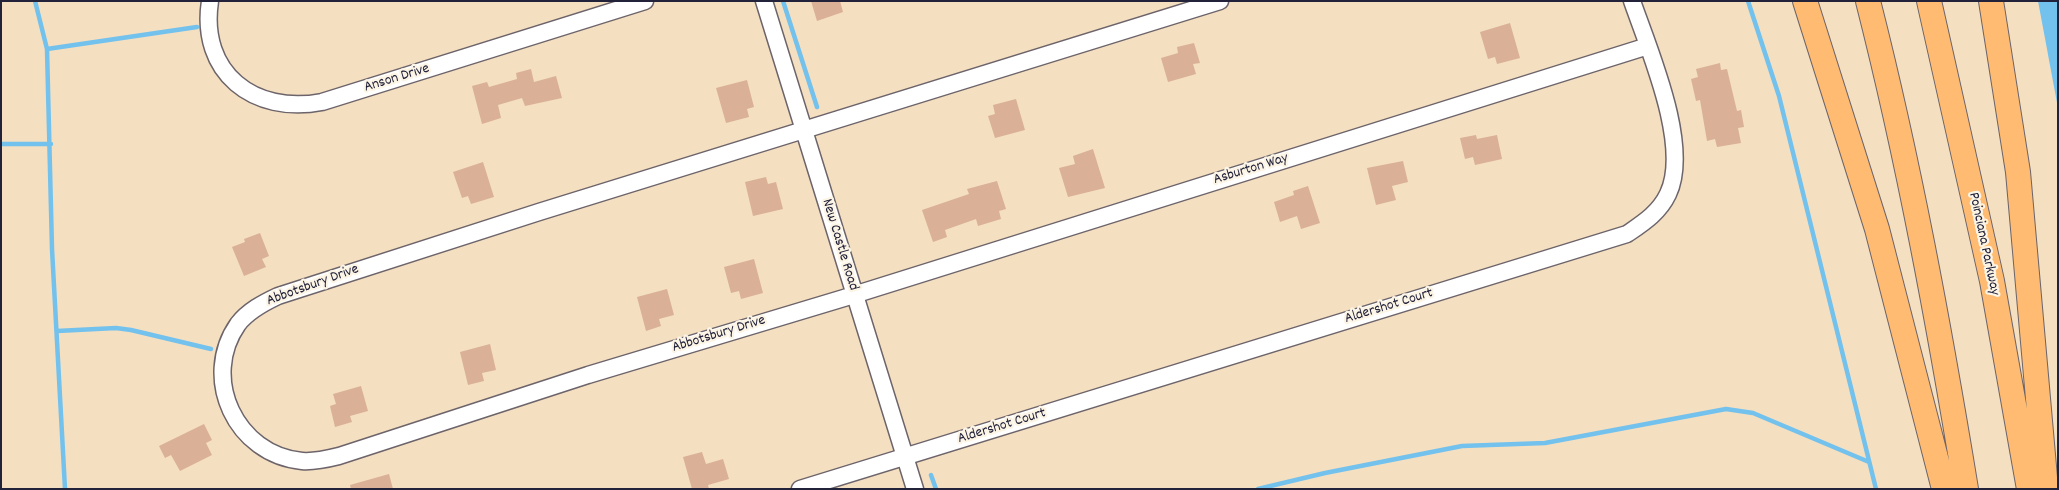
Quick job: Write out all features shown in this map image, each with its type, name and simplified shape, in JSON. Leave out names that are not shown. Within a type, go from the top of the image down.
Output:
[{"type":"highway","points":[[1805,1],[1877,229],[1944,489]]},
{"type":"highway","points":[[1868,1],[1924,246],[1966,489]]},
{"type":"highway","name":"Poinciana Parkway","points":[[1929,1],[1992,281],[2029,489]]},
{"type":"highway","points":[[1991,1],[2018,172],[2046,489]]},
{"type":"street","name":"Anson Drive","points":[[210,1],[209,33],[215,53],[224,70],[239,86],[259,98],[296,106],[322,102],[645,1]]},
{"type":"street","name":"New Castle Road","points":[[764,1],[915,489]]},
{"type":"street","points":[[804,131],[1220,1]]},
{"type":"street","name":"Aldershot Court","points":[[800,489],[1626,234],[1653,216],[1668,195],[1673,177],[1675,155],[1672,124],[1632,1]]},
{"type":"street","name":"Asburton Way","points":[[854,294],[1648,46]]},
{"type":"street","name":"Abbotsbury Drive","points":[[804,131],[290,291],[266,302],[245,316],[227,343],[222,370],[228,406],[246,434],[273,453],[303,461],[327,458],[588,375],[854,294]]},
{"type":"water","points":[[2038,1],[2058,1],[2058,108]]},
{"type":"building","points":[[811,1],[840,1],[843,12],[817,21]]},
{"type":"building","points":[[1510,23],[1520,58],[1497,64],[1495,57],[1488,59],[1480,32]]},
{"type":"building","points":[[1194,43],[1200,63],[1193,64],[1196,74],[1168,82],[1161,58],[1178,53],[1177,47]]},
{"type":"building","points":[[1720,63],[1721,70],[1727,69],[1737,111],[1741,110],[1744,127],[1738,128],[1741,143],[1717,147],[1715,139],[1707,141],[1700,100],[1696,101],[1691,79],[1698,77],[1696,69]]},
{"type":"building","points":[[531,69],[534,82],[556,76],[562,98],[525,106],[522,98],[498,105],[501,118],[482,124],[472,86],[487,82],[489,87],[517,79],[516,73]]},
{"type":"building","points":[[747,80],[754,107],[747,109],[749,117],[726,123],[716,88]]},
{"type":"building","points":[[1016,99],[1025,130],[995,138],[988,116],[995,114],[993,105]]},
{"type":"building","points":[[1476,135],[1477,139],[1497,135],[1502,159],[1475,165],[1473,157],[1465,159],[1460,138]]},
{"type":"building","points":[[1093,149],[1105,188],[1068,197],[1059,168],[1075,164],[1073,156]]},
{"type":"building","points":[[1403,161],[1408,182],[1392,186],[1396,200],[1376,205],[1367,168]]},
{"type":"building","points":[[483,162],[494,197],[471,204],[468,196],[462,198],[453,172]]},
{"type":"building","points":[[766,177],[768,184],[776,182],[783,209],[753,216],[745,182]]},
{"type":"building","points":[[997,181],[1006,209],[999,211],[1001,219],[978,226],[976,219],[945,230],[947,237],[933,242],[922,210],[969,194],[967,189]]},
{"type":"building","points":[[1308,186],[1320,223],[1301,229],[1297,216],[1280,222],[1274,202],[1294,195],[1293,191]]},
{"type":"building","points":[[260,233],[269,256],[262,259],[266,267],[244,276],[232,247],[245,242],[244,239]]},
{"type":"building","points":[[754,259],[763,293],[741,299],[739,291],[731,293],[724,267]]},
{"type":"building","points":[[667,289],[674,315],[659,319],[661,326],[646,331],[637,297]]},
{"type":"building","points":[[490,344],[496,370],[482,373],[484,381],[468,385],[460,352]]},
{"type":"building","points":[[361,386],[368,411],[350,416],[352,422],[335,427],[330,406],[336,404],[333,394]]},
{"type":"building","points":[[204,424],[212,440],[206,443],[212,455],[180,471],[171,455],[165,458],[159,446]]},
{"type":"building","points":[[702,452],[706,464],[723,459],[729,479],[708,485],[709,489],[692,489],[683,457]]},
{"type":"building","points":[[389,474],[393,489],[351,489],[350,485]]},
{"type":"waterway","points":[[35,1],[47,49],[52,249],[65,489]]},
{"type":"waterway","points":[[783,1],[817,107]]},
{"type":"waterway","points":[[1748,1],[1779,96],[1876,489]]},
{"type":"waterway","points":[[47,49],[197,27]]},
{"type":"waterway","points":[[1,144],[51,144]]},
{"type":"waterway","points":[[57,331],[116,328],[211,349]]},
{"type":"waterway","points":[[1258,489],[1325,473],[1462,446],[1545,443],[1726,409],[1753,413],[1869,462]]},
{"type":"waterway","points":[[931,475],[936,489]]}]
